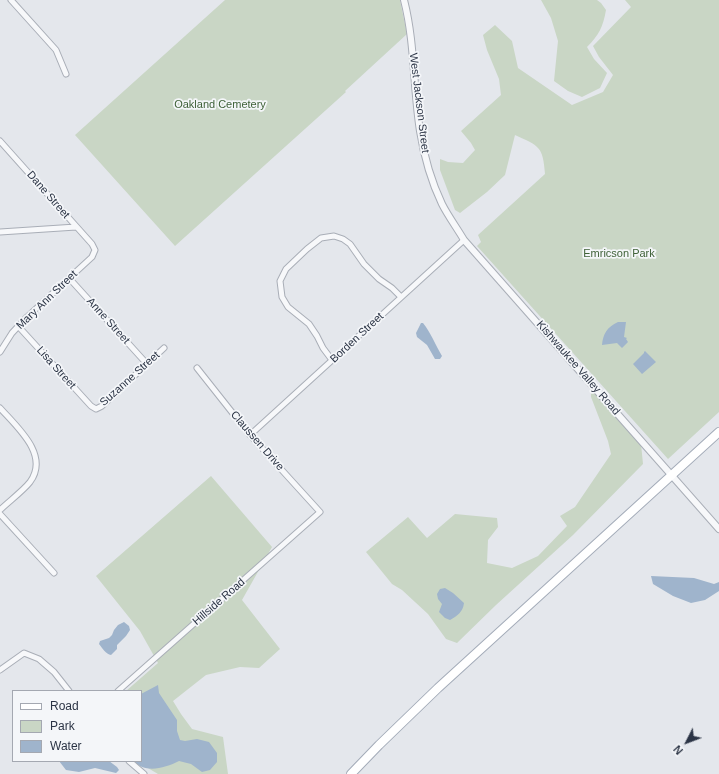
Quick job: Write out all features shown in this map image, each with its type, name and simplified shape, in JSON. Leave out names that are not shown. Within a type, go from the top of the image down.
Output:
[{"type":"main road","points":[[351,774],[438,688],[719,432]]},
{"type":"street","points":[[11,0],[56,50],[66,74]]},
{"type":"street","name":"West Jackson Street","points":[[404,0],[410,24],[420,129],[425,156],[433,183],[442,204]]},
{"type":"street","name":"Dane Street","points":[[0,141],[92,244],[95,250]]},
{"type":"street","name":"Kishwaukee Valley Road","points":[[442,204],[464,240],[719,529]]},
{"type":"street","points":[[0,232],[76,227]]},
{"type":"street","points":[[332,360],[309,324],[288,306],[282,297],[280,281],[286,269],[307,249],[321,238],[334,236],[343,239],[350,244],[364,264],[378,279],[392,288],[401,297]]},
{"type":"street","name":"Borden Street","points":[[250,435],[464,240]]},
{"type":"street","name":"Mary Ann Street","points":[[0,352],[18,326],[92,257],[95,250]]},
{"type":"street","name":"Anne Street","points":[[69,278],[147,364]]},
{"type":"street","name":"Lisa Street","points":[[18,326],[91,406],[96,409]]},
{"type":"street","name":"Suzanne Street","points":[[96,409],[102,406],[164,348]]},
{"type":"street","name":"Claussen Drive","points":[[197,368],[250,435],[320,512]]},
{"type":"street","points":[[0,408],[27,439],[35,454],[36,468],[30,482],[0,510]]},
{"type":"street","name":"Hillside Road","points":[[119,690],[320,512]]},
{"type":"street","points":[[0,514],[54,573]]},
{"type":"street","points":[[0,670],[24,653],[40,659],[54,672],[68,690]]},
{"type":"street","points":[[130,762],[144,774]]},
{"type":"green space","name":"Oakland Cemetery","points":[[225,0],[400,0],[407,34],[345,91],[346,92],[175,246],[75,135]]},
{"type":"green space","points":[[541,0],[597,0],[606,10],[600,30],[595,39],[587,47],[594,59],[607,73],[600,88],[582,97],[568,91],[554,81],[558,41],[551,18]]},
{"type":"green space","name":"Emricson Park","points":[[625,0],[719,0],[719,412],[668,459],[477,246],[481,242],[478,235],[545,174],[543,158],[538,148],[530,142],[515,135],[505,175],[487,192],[460,213],[455,210],[440,170],[440,159],[448,162],[463,163],[475,150],[461,131],[501,95],[499,79],[487,50],[483,35],[495,25],[512,41],[518,68],[572,105],[603,92],[613,75],[599,57],[593,46],[631,7]]},
{"type":"green space","points":[[591,389],[641,444],[643,464],[573,535],[496,605],[457,643],[446,639],[428,614],[402,590],[392,584],[366,552],[408,517],[427,538],[455,514],[497,518],[498,527],[488,540],[487,563],[512,568],[538,556],[567,526],[560,516],[575,507],[611,454],[608,441],[591,397]]},
{"type":"green space","points":[[211,476],[272,547],[242,600],[280,649],[259,668],[240,667],[206,675],[173,701],[192,729],[223,737],[228,774],[158,774],[138,762],[142,762],[142,690],[127,690],[158,663],[140,631],[96,576]]},
{"type":"water","points":[[618,322],[626,322],[624,337],[627,338],[626,339],[628,342],[622,348],[617,343],[602,345],[603,337],[606,331]]},
{"type":"water","points":[[421,323],[423,323],[442,356],[440,359],[435,359],[427,345],[417,337],[416,333]]},
{"type":"water","points":[[645,351],[656,362],[642,374],[633,364]]},
{"type":"water","points":[[651,576],[694,578],[714,584],[719,582],[719,591],[705,600],[691,603],[673,596],[653,584]]},
{"type":"water","points":[[445,588],[464,603],[461,611],[450,620],[445,618],[439,612],[442,604],[438,599],[437,594],[440,589]]},
{"type":"water","points":[[124,622],[129,626],[130,630],[117,645],[117,649],[111,655],[104,651],[99,644],[100,641],[109,638],[118,625]]},
{"type":"water","points":[[158,685],[159,693],[177,720],[177,731],[180,740],[185,741],[197,739],[209,742],[217,753],[217,762],[210,770],[202,772],[191,764],[179,761],[162,768],[149,769],[135,762],[142,762],[142,693]]},
{"type":"water","points":[[60,762],[110,762],[119,770],[116,773],[95,768],[79,772],[66,770]]}]
